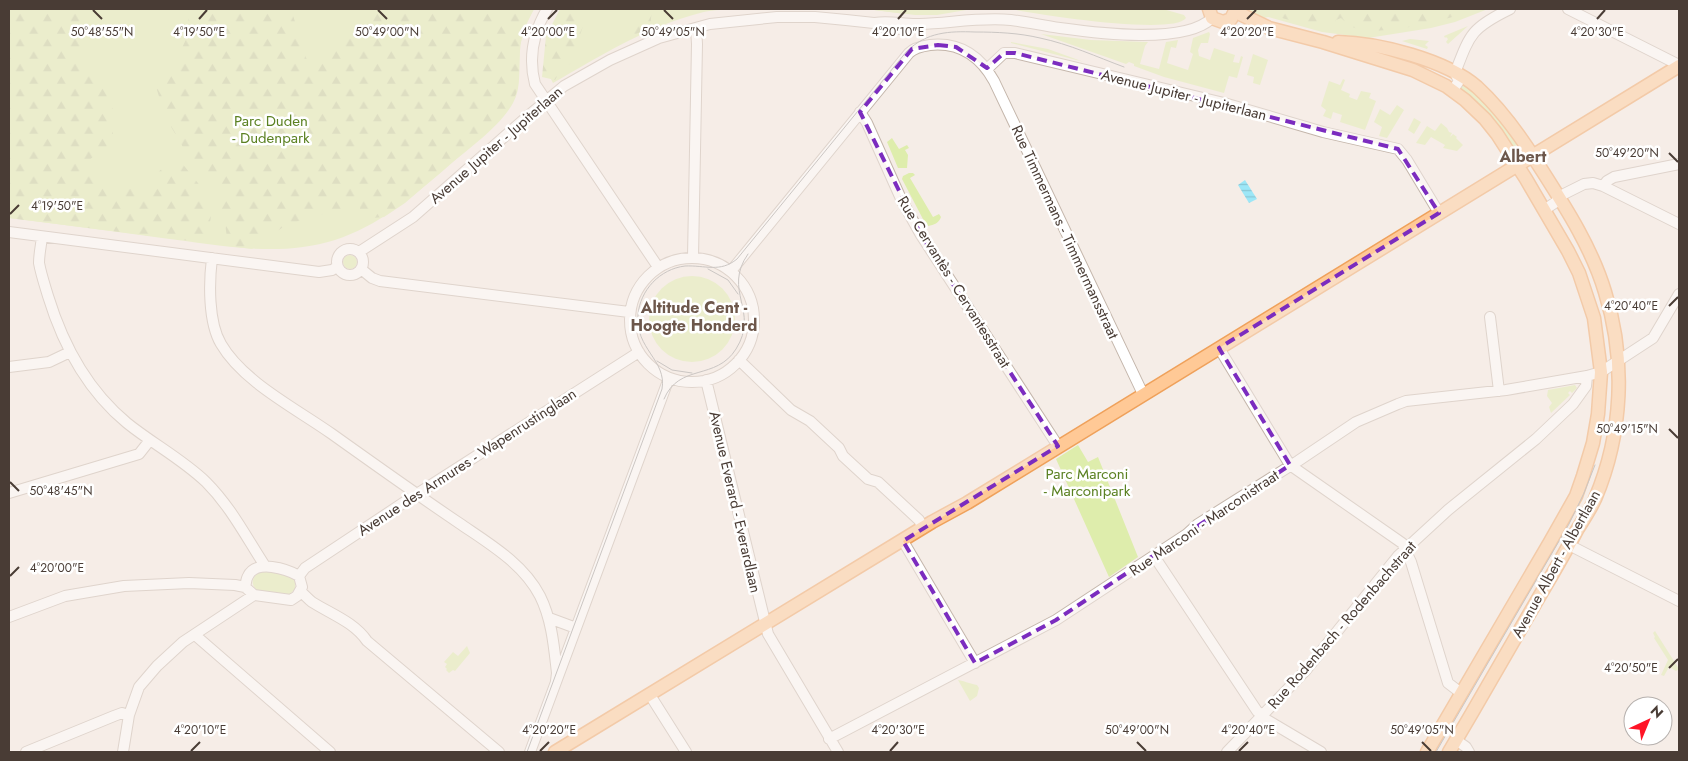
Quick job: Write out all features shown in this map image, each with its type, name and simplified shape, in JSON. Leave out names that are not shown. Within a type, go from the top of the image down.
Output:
[{"type":"main road","points":[[1210,13],[1219,21],[1227,21],[1231,19],[1236,10],[1269,28],[1323,42]]},
{"type":"main road","name":"Avenue Albert - Albertlaan","points":[[1323,42],[1373,45],[1428,60],[1455,73],[1477,87],[1504,114],[1533,156],[1580,234],[1605,289],[1613,319],[1618,362],[1618,402],[1612,449],[1594,500],[1449,752]]},
{"type":"main road","name":"Avenue Albert - Albertlaan","points":[[1323,42],[1413,70],[1450,89],[1485,119],[1518,165],[1568,251],[1588,298],[1597,334],[1601,372],[1598,414],[1593,443],[1576,496],[1427,752]]},
{"type":"main road","points":[[555,752],[903,540],[967,504],[1142,394],[1679,66]]},
{"type":"street","points":[[547,9],[536,30],[531,54],[535,84],[658,267]]},
{"type":"street","points":[[1450,89],[1455,87],[1459,81],[1455,73],[1460,58],[1472,35],[1483,23],[1510,9]]},
{"type":"street","points":[[1568,9],[1584,13],[1679,66]]},
{"type":"street","name":"Avenue Jupiter - Jupiterlaan","points":[[359,252],[413,217],[546,100],[585,73],[659,38],[733,21],[777,17],[814,17],[874,23],[886,21],[917,24],[1010,20],[1059,28],[1144,34],[1183,32],[1201,25],[1210,13]]},
{"type":"street","points":[[693,257],[698,44],[696,28]]},
{"type":"street","points":[[731,272],[912,49],[946,44],[961,48],[974,56],[988,69]]},
{"type":"street","name":"Avenue Jupiter - Jupiterlaan","points":[[988,69],[1004,53],[1015,53],[1224,104],[1324,132],[1398,149],[1407,160],[1439,213]]},
{"type":"street","name":"Rue Timmermans - Timmermansstraat","points":[[988,69],[1142,394]]},
{"type":"street","name":"Rue Cervantès - Cervantesstraat","points":[[860,112],[902,201],[921,235],[1058,446]]},
{"type":"street","points":[[1604,186],[1607,181],[1614,177],[1679,164]]},
{"type":"street","points":[[1544,210],[1556,202],[1558,197],[1592,182],[1604,186],[1679,224]]},
{"type":"street","points":[[9,232],[319,272],[332,270],[337,267]]},
{"type":"street","points":[[42,237],[39,255],[43,280],[56,322],[70,352],[94,390],[115,412],[150,440],[172,454],[207,483],[231,512],[265,566]]},
{"type":"street","points":[[348,248],[359,252],[363,258],[361,269],[354,274],[342,273],[337,267],[336,261],[342,250],[348,248]]},
{"type":"street","points":[[693,257],[715,262],[737,277],[748,293],[754,314],[753,332],[739,360],[725,372],[706,380],[683,382],[669,378],[654,370],[639,352],[630,330],[629,312],[638,287],[658,267],[673,261],[693,257]]},
{"type":"street","points":[[212,258],[210,273],[211,312],[220,343],[239,368],[284,402],[497,550],[524,572],[540,595],[549,618],[555,656],[556,681]]},
{"type":"street","points":[[361,269],[372,278],[380,281],[629,312]]},
{"type":"street","points":[[1601,372],[1653,338],[1679,294]]},
{"type":"street","points":[[1490,317],[1499,391]]},
{"type":"street","points":[[1219,348],[1290,465],[1402,543],[1406,548],[1448,683],[1461,693]]},
{"type":"street","points":[[9,367],[49,362],[70,352]]},
{"type":"street","name":"Avenue des Armures - Wapenrustinglaan","points":[[299,576],[305,568],[639,352]]},
{"type":"street","points":[[739,360],[791,410],[810,421],[839,448],[843,456],[868,478],[878,482],[919,520],[923,528]]},
{"type":"street","name":"Rue Marconi - Marconistraat","points":[[829,739],[1056,620],[1187,534],[1198,524],[1356,422],[1406,401],[1499,391],[1601,372]]},
{"type":"street","name":"Rue Rodenbach - Rodenbachstraat","points":[[1227,752],[1306,670],[1406,548],[1448,510],[1536,439],[1573,404],[1586,386],[1587,376]]},
{"type":"street","points":[[530,752],[669,378]]},
{"type":"street","name":"Avenue Everard - Everardlaan","points":[[706,380],[768,634],[838,752]]},
{"type":"street","points":[[9,492],[139,454],[150,440]]},
{"type":"street","points":[[903,540],[974,663]]},
{"type":"street","points":[[1569,545],[1679,601]]},
{"type":"street","points":[[1154,556],[1262,717],[1321,752]]},
{"type":"street","points":[[245,587],[248,575],[256,568],[265,566],[291,571],[299,576],[302,586],[297,596],[291,600]]},
{"type":"street","points":[[9,616],[66,596],[124,586],[189,583],[245,587],[254,595],[291,600],[307,605],[337,622],[357,638],[367,641]]},
{"type":"street","points":[[300,591],[310,600],[341,617],[361,633],[367,641],[499,752]]},
{"type":"street","points":[[123,752],[129,715],[139,687],[171,652],[254,595]]},
{"type":"street","points":[[549,618],[576,628]]},
{"type":"street","points":[[195,635],[330,752]]},
{"type":"street","points":[[650,695],[686,752]]},
{"type":"street","points":[[26,752],[122,713],[129,715]]},
{"type":"street","points":[[1456,740],[1470,752]]},
{"type":"highlighted area","points":[[938,45],[956,47],[987,68],[1004,53],[1015,53],[1398,149],[1439,213],[1219,348],[1290,465],[1056,620],[975,663],[903,541],[1058,446],[921,235],[860,112],[912,49]]},
{"type":"green space","name":"Parc Duden - Dudenpark","points":[[9,9],[534,9],[526,24],[521,40],[519,84],[516,97],[507,112],[491,130],[407,201],[366,227],[335,240],[314,245],[271,249],[227,246],[9,218]]},
{"type":"green space","points":[[9,9],[84,9],[81,62],[100,75],[113,110],[113,142],[85,163],[103,186],[152,191],[152,178],[168,163],[181,162],[198,183],[208,199],[210,207],[209,225],[199,242],[9,218]]},
{"type":"green space","points":[[188,9],[291,9],[310,70],[364,22],[366,9],[534,9],[525,27],[520,45],[519,79],[516,94],[507,111],[492,128],[405,203],[384,217],[364,217],[360,211],[360,203],[286,225],[252,249],[228,246],[224,215],[211,175],[184,149],[166,118],[156,87],[175,63],[189,33]]},
{"type":"green space","points":[[560,9],[589,9],[579,38],[577,62],[563,66],[555,80],[542,77],[546,36]]},
{"type":"green space","points":[[568,9],[731,9],[704,12],[662,26],[588,62],[553,83],[550,77]]},
{"type":"green space","points":[[644,9],[652,9],[650,28],[636,34],[621,32],[645,19]]},
{"type":"green space","points":[[866,9],[972,9],[937,15],[915,15]]},
{"type":"green space","points":[[866,9],[905,9],[905,14]]},
{"type":"green space","points":[[1011,9],[1163,9],[1184,15],[1186,18],[1176,23],[1157,25],[1131,24],[1073,19]]},
{"type":"green space","points":[[1246,9],[1488,9],[1455,22],[1431,28],[1368,38],[1322,32],[1268,17],[1264,18]]},
{"type":"green space","points":[[1262,9],[1470,9],[1461,14],[1416,26],[1371,31],[1357,29],[1341,18],[1336,20],[1335,26],[1314,25],[1278,17]]},
{"type":"green space","points":[[1468,26],[1448,44],[1446,42],[1448,39],[1444,36]]},
{"type":"green space","points":[[1209,32],[1208,43],[1201,43],[1198,50],[1199,56],[1210,60],[1214,48],[1235,55],[1233,62],[1239,63],[1241,56],[1243,57],[1237,78],[1229,76],[1224,93],[1164,77],[1134,66],[1134,64],[1129,62],[1126,64],[1041,34],[1091,40],[1148,42],[1140,64],[1159,69],[1166,42],[1178,40],[1176,48],[1171,47],[1167,63],[1188,70],[1193,54],[1190,52],[1193,38]]},
{"type":"green space","points":[[1410,39],[1429,41],[1425,45],[1428,47],[1427,49],[1402,41]]},
{"type":"green space","points":[[1011,43],[1048,49],[1084,62]]},
{"type":"green space","points":[[1253,54],[1268,60],[1260,85],[1253,83],[1254,77],[1247,75]]},
{"type":"green space","points":[[1343,79],[1345,80],[1341,90],[1350,94],[1349,97],[1357,100],[1361,91],[1371,93],[1369,98],[1376,101],[1365,130],[1340,122],[1342,115],[1333,112],[1331,119],[1323,116],[1326,110],[1321,106],[1329,81],[1340,85]]},
{"type":"green space","points":[[1463,83],[1473,88],[1520,143],[1513,147],[1503,132],[1460,89]]},
{"type":"green space","points":[[1397,105],[1404,110],[1387,138],[1379,136],[1382,127],[1374,122],[1380,109],[1390,115]]},
{"type":"green space","points":[[1414,118],[1421,122],[1414,134],[1408,130]]},
{"type":"green space","points":[[1441,123],[1452,133],[1450,137],[1453,134],[1463,145],[1457,151],[1443,148],[1445,145],[1431,137],[1425,145],[1416,143],[1427,126],[1435,131]]},
{"type":"green space","points":[[892,138],[899,149],[907,145],[909,148],[905,150],[908,155],[907,168],[898,168],[887,142]]},
{"type":"green space","points":[[909,173],[915,175],[910,178],[933,217],[939,214],[941,217],[934,224],[928,226],[924,221],[902,179],[903,176]]},
{"type":"green space","points":[[350,255],[355,257],[357,262],[355,267],[350,269],[345,267],[343,262],[345,257]]},
{"type":"green space","points":[[692,276],[708,279],[716,283],[728,295],[732,303],[735,319],[732,335],[728,343],[716,355],[708,359],[692,362],[676,359],[668,355],[656,343],[652,335],[649,319],[652,303],[656,295],[668,283],[676,279]]},
{"type":"green space","points":[[1575,385],[1577,388],[1572,393],[1570,391],[1568,393],[1570,395],[1551,413],[1549,407],[1552,403],[1547,396],[1548,390]]},
{"type":"green space","name":"Parc Marconi - Marconipark","points":[[1078,445],[1088,462],[1098,457],[1138,557],[1109,577],[1056,459]]},
{"type":"green space","points":[[261,571],[290,575],[295,581],[295,589],[289,595],[257,590],[253,585],[253,580]]},
{"type":"green space","points":[[1655,631],[1679,669],[1676,671],[1669,667],[1664,676],[1661,675],[1668,660],[1654,638],[1653,633]]},
{"type":"green space","points":[[467,646],[470,653],[455,671],[453,670],[449,673],[445,667],[447,664],[444,662],[453,652],[458,656]]},
{"type":"green space","points":[[958,680],[977,685],[979,688],[977,696],[970,701]]},
{"type":"water","points":[[1245,180],[1257,199],[1249,203],[1238,185]]},
{"type":"tram line","points":[[527,752],[662,389],[660,370],[641,337],[638,327],[640,306],[647,289],[653,282],[667,271],[676,268],[685,266],[725,266],[737,259],[907,51],[930,36],[956,32],[1024,35],[1062,44],[1124,67]]},
{"type":"tram line","points":[[664,399],[679,380],[718,365],[728,359],[736,349],[742,336],[744,323],[739,279],[741,267],[748,254]]},
{"type":"tram line","points":[[708,269],[728,280],[738,294]]},
{"type":"tram line","points":[[657,361],[672,370],[692,373]]},
{"type":"tram line","points":[[1436,752],[1569,524],[1595,465]]},
{"type":"district","name":"Albert","points":[[1523,156]]},
{"type":"district","name":"Altitude Cent - Hoogte Honderd","points":[[694,316]]}]
